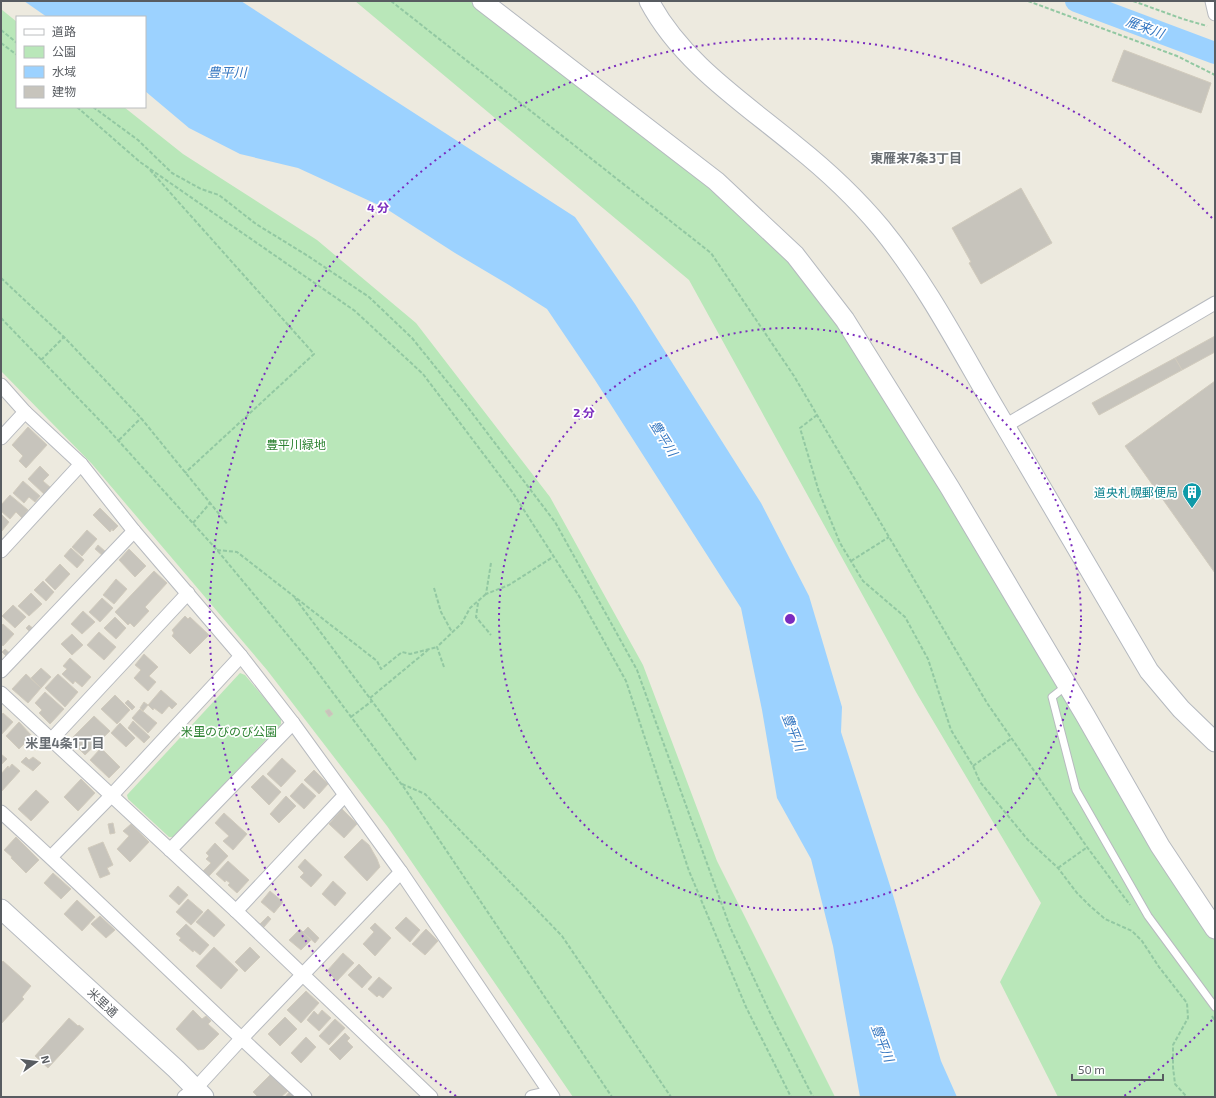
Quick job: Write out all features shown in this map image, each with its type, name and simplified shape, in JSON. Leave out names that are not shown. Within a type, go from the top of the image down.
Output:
[{"type":"street","points":[[482,1],[716,181],[795,255],[845,320],[950,488],[1067,685],[1160,846],[1215,929]]},
{"type":"street","points":[[649,1],[676,42],[724,89],[798,147],[831,176],[880,227],[894,244],[934,304],[1149,671],[1180,709],[1215,742]]},
{"type":"street","points":[[1212,1],[1215,14]]},
{"type":"street","points":[[1005,426],[1215,303]]},
{"type":"street","points":[[1,385],[25,412],[81,464],[134,531],[241,656],[293,723],[401,872],[551,1095],[532,1097]]},
{"type":"street","points":[[1,438],[25,412]]},
{"type":"street","points":[[1,551],[81,464]]},
{"type":"street","points":[[1,671],[134,531]]},
{"type":"street","points":[[52,740],[188,593]]},
{"type":"street","points":[[51,857],[111,796],[241,656]]},
{"type":"street","points":[[1,693],[236,911],[431,1097]]},
{"type":"street","points":[[170,850],[293,723]]},
{"type":"street","points":[[236,911],[345,795]]},
{"type":"street","points":[[1,812],[51,857],[241,1039],[305,1097]]},
{"type":"street","points":[[195,1094],[241,1039],[401,872]]},
{"type":"street","name":"米里通","points":[[1,909],[195,1094]]},
{"type":"lane","points":[[1067,685],[1052,697],[1076,790],[1148,916],[1215,1007]]},
{"type":"path","points":[[391,1],[711,253],[794,376],[987,703],[1087,847],[1130,905]]},
{"type":"path","points":[[1028,1],[1177,56],[1215,75]]},
{"type":"path","points":[[1133,1],[1207,26]]},
{"type":"path","points":[[1,30],[16,42]]},
{"type":"path","points":[[1,43],[16,54]]},
{"type":"path","points":[[78,108],[148,168],[355,311],[423,374],[513,493],[579,596],[626,681],[689,871],[746,1007],[791,1097]]},
{"type":"path","points":[[94,108],[138,140],[172,173],[201,189],[218,195],[256,224],[308,256],[369,297],[412,338],[476,418],[554,522],[637,670],[730,928],[771,1015],[813,1097]]},
{"type":"path","points":[[148,168],[314,354],[185,473]]},
{"type":"path","points":[[1,278],[64,337],[141,418],[228,525]]},
{"type":"path","points":[[1,318],[118,440],[217,550],[310,662],[401,783],[612,1097]]},
{"type":"path","points":[[41,360],[64,337]]},
{"type":"path","points":[[817,415],[800,428],[819,492],[840,543],[863,581],[904,617],[928,659],[951,730],[973,766],[980,782],[1028,840],[1058,868],[1077,893],[1090,906],[1105,919],[1132,930],[1142,941],[1159,967],[1187,1003],[1188,1018],[1173,1045],[1175,1084],[1187,1097]]},
{"type":"path","points":[[118,440],[141,418]]},
{"type":"path","points":[[192,523],[210,503]]},
{"type":"path","points":[[851,561],[889,537]]},
{"type":"path","points":[[217,550],[237,552],[377,661],[381,669],[402,652],[410,654],[437,647],[462,623],[470,608],[486,594],[509,585],[554,557]]},
{"type":"path","points":[[486,594],[491,563]]},
{"type":"path","points":[[434,588],[441,612],[452,632]]},
{"type":"path","points":[[292,595],[416,760]]},
{"type":"path","points":[[478,602],[476,617],[491,635]]},
{"type":"path","points":[[437,647],[444,667]]},
{"type":"path","points":[[370,698],[429,649]]},
{"type":"path","points":[[351,717],[372,701]]},
{"type":"path","points":[[973,766],[1012,738]]},
{"type":"path","points":[[401,783],[425,794],[562,936],[672,1097]]},
{"type":"path","points":[[1058,868],[1087,847]]},
{"type":"path","points":[[1210,1014],[1215,1021]]},
{"type":"green space","points":[[355,1],[470,1],[692,171],[786,259],[862,357],[1215,938],[1215,1097],[1058,1097],[1000,982],[1041,903],[916,692],[689,280]]},
{"type":"green space","name":"豊平川緑地","points":[[1,9],[16,21],[16,108],[125,108],[183,154],[317,240],[416,323],[550,497],[643,665],[717,861],[835,1097],[573,1097],[387,826],[267,670],[92,464],[1,371]]},
{"type":"green space","name":"米里のびのび公園","points":[[240,673],[245,675],[281,718],[281,724],[174,837],[169,837],[128,799],[127,795]]},
{"type":"water","name":"豊平川","points":[[24,1],[241,1],[575,217],[635,304],[761,503],[809,596],[842,707],[841,732],[893,895],[941,1061],[957,1097],[860,1097],[833,946],[811,859],[777,798],[762,710],[741,608],[595,380],[547,309],[385,208],[298,168],[240,154],[189,128],[146,92],[146,16],[46,16]]},
{"type":"building","points":[[1124,50],[1211,83],[1201,113],[1112,81]]},
{"type":"building","points":[[1021,188],[1052,243],[981,284],[969,263],[971,262],[952,228]]},
{"type":"building","points":[[1215,336],[1215,352],[1182,370],[1175,358]]},
{"type":"building","points":[[1175,358],[1182,370],[1099,415],[1092,403]]},
{"type":"building","name":"道央札幌郵便局","points":[[1215,381],[1215,573],[1125,446]]},
{"type":"building","points":[[28,427],[47,445],[26,468],[19,461],[23,456],[12,445]]},
{"type":"building","points":[[40,466],[49,475],[43,481],[51,488],[45,495],[28,479]]},
{"type":"building","points":[[23,481],[40,496],[35,502],[29,497],[24,503],[13,493]]},
{"type":"building","points":[[10,495],[28,510],[22,518],[16,512],[10,519],[1,511],[1,505]]},
{"type":"building","points":[[100,508],[118,526],[113,531],[112,529],[110,532],[93,515]]},
{"type":"building","points":[[1,514],[9,522],[2,531],[1,530]]},
{"type":"building","points":[[87,530],[97,539],[82,556],[72,547]]},
{"type":"building","points":[[98,545],[106,552],[103,556],[95,549]]},
{"type":"building","points":[[71,548],[84,560],[77,568],[64,556]]},
{"type":"building","points":[[129,549],[146,566],[135,577],[119,560]]},
{"type":"building","points":[[60,564],[70,574],[55,590],[45,580]]},
{"type":"building","points":[[154,571],[167,583],[145,607],[149,611],[134,627],[130,623],[128,625],[115,612]]},
{"type":"building","points":[[116,579],[127,589],[114,604],[103,595]]},
{"type":"building","points":[[43,581],[54,592],[46,601],[34,590]]},
{"type":"building","points":[[31,593],[42,604],[29,616],[18,606]]},
{"type":"building","points":[[102,598],[113,608],[100,622],[89,612]]},
{"type":"building","points":[[13,605],[26,617],[15,628],[2,616]]},
{"type":"building","points":[[83,611],[95,622],[82,634],[71,624]]},
{"type":"building","points":[[185,616],[188,619],[190,617],[209,635],[190,654],[172,636],[174,633],[172,630]]},
{"type":"building","points":[[115,617],[126,628],[116,639],[104,628]]},
{"type":"building","points":[[3,624],[14,634],[3,646],[1,644],[1,626]]},
{"type":"building","points":[[29,625],[35,630],[32,634],[26,628]]},
{"type":"building","points":[[99,632],[116,647],[104,660],[87,645]]},
{"type":"building","points":[[72,634],[83,645],[72,655],[61,644]]},
{"type":"building","points":[[5,649],[12,655],[9,659],[2,652]]},
{"type":"building","points":[[144,654],[158,667],[149,676],[156,682],[148,691],[134,678],[141,670],[135,665]]},
{"type":"building","points":[[70,658],[91,677],[82,687],[75,681],[73,684],[62,674],[67,669],[63,666]]},
{"type":"building","points":[[41,668],[51,677],[41,688],[31,678]]},
{"type":"building","points":[[26,674],[41,688],[28,703],[12,689]]},
{"type":"building","points":[[58,674],[78,692],[65,707],[45,688]]},
{"type":"building","points":[[161,690],[177,704],[172,709],[169,706],[162,714],[154,708],[153,710],[148,705]]},
{"type":"building","points":[[45,692],[64,709],[50,724],[39,713],[42,710],[35,703]]},
{"type":"building","points":[[115,695],[130,710],[117,724],[101,709]]},
{"type":"building","points":[[128,700],[135,707],[132,710],[125,703]]},
{"type":"building","points":[[144,702],[148,705],[143,711],[140,708]]},
{"type":"building","points":[[140,709],[157,723],[148,733],[132,718]]},
{"type":"building","points":[[329,709],[333,714],[329,717],[325,711]]},
{"type":"building","points":[[3,713],[13,722],[1,735],[1,715]]},
{"type":"building","points":[[94,716],[110,731],[85,755],[70,740]]},
{"type":"building","points":[[133,721],[150,737],[144,743],[128,728]]},
{"type":"building","points":[[19,722],[32,736],[19,749],[6,736]]},
{"type":"building","points":[[120,723],[135,738],[126,747],[111,733]]},
{"type":"building","points":[[101,748],[120,767],[109,778],[90,760]]},
{"type":"building","points":[[1,754],[7,759],[1,765]]},
{"type":"building","points":[[26,757],[29,760],[33,757],[41,763],[33,771],[21,762]]},
{"type":"building","points":[[282,758],[296,771],[281,787],[267,774]]},
{"type":"building","points":[[12,764],[20,771],[1,792],[1,774],[8,766],[9,768]]},
{"type":"building","points":[[314,770],[328,784],[319,794],[304,780]]},
{"type":"building","points":[[263,775],[281,792],[269,805],[251,787]]},
{"type":"building","points":[[81,779],[95,793],[78,811],[64,797]]},
{"type":"building","points":[[302,783],[316,796],[304,809],[290,796]]},
{"type":"building","points":[[36,790],[49,802],[31,821],[18,809]]},
{"type":"building","points":[[286,796],[296,806],[279,823],[270,814]]},
{"type":"building","points":[[342,809],[357,824],[344,838],[329,824]]},
{"type":"building","points":[[224,813],[247,834],[233,850],[223,841],[229,836],[215,823]]},
{"type":"building","points":[[113,823],[115,833],[110,834],[108,824]]},
{"type":"building","points":[[131,824],[149,842],[130,862],[117,849],[129,836],[123,831]]},
{"type":"building","points":[[16,837],[39,860],[26,873],[4,850]]},
{"type":"building","points":[[362,839],[369,845],[380,867],[367,881],[344,857]]},
{"type":"building","points":[[103,842],[113,865],[107,868],[110,874],[100,878],[88,848]]},
{"type":"building","points":[[215,843],[228,856],[209,876],[203,871],[211,863],[206,859],[209,856],[206,853]]},
{"type":"building","points":[[305,859],[322,875],[311,887],[300,877],[304,873],[298,867]]},
{"type":"building","points":[[228,861],[249,880],[237,893],[228,885],[230,883],[226,880],[225,882],[216,874]]},
{"type":"building","points":[[53,873],[71,889],[61,899],[44,883]]},
{"type":"building","points":[[333,881],[346,893],[335,906],[322,894]]},
{"type":"building","points":[[178,886],[188,895],[179,905],[169,896]]},
{"type":"building","points":[[270,891],[283,902],[274,913],[261,902]]},
{"type":"building","points":[[188,899],[203,912],[191,925],[176,912]]},
{"type":"building","points":[[77,900],[95,917],[82,931],[64,914]]},
{"type":"building","points":[[208,909],[225,925],[214,937],[196,922]]},
{"type":"building","points":[[100,916],[115,930],[106,938],[91,924]]},
{"type":"building","points":[[268,916],[271,919],[264,927],[260,924]]},
{"type":"building","points":[[406,917],[420,930],[410,942],[395,928]]},
{"type":"building","points":[[375,923],[391,938],[375,956],[363,944],[374,932],[370,928]]},
{"type":"building","points":[[186,924],[209,945],[200,955],[194,950],[193,952],[179,940],[181,938],[176,934]]},
{"type":"building","points":[[308,927],[319,938],[315,943],[303,932]]},
{"type":"building","points":[[300,929],[311,940],[301,950],[289,940]]},
{"type":"building","points":[[426,929],[438,941],[425,955],[412,944]]},
{"type":"building","points":[[214,947],[238,970],[221,989],[196,966]]},
{"type":"building","points":[[250,947],[260,957],[245,972],[235,962]]},
{"type":"building","points":[[343,953],[354,963],[337,981],[327,971]]},
{"type":"building","points":[[3,961],[31,986],[22,997],[24,999],[1,1024],[1,963]]},
{"type":"building","points":[[359,964],[372,977],[362,988],[348,975]]},
{"type":"building","points":[[379,977],[392,988],[383,998],[379,995],[377,997],[368,989]]},
{"type":"building","points":[[306,991],[319,1003],[301,1023],[287,1010]]},
{"type":"building","points":[[193,1010],[202,1019],[206,1016],[211,1021],[208,1024],[219,1034],[204,1049],[198,1050],[176,1029]]},
{"type":"building","points":[[322,1010],[331,1018],[319,1031],[307,1020],[314,1011],[318,1015]]},
{"type":"building","points":[[285,1017],[297,1029],[280,1046],[268,1034]]},
{"type":"building","points":[[69,1018],[84,1029],[48,1068],[35,1056]]},
{"type":"building","points":[[335,1019],[345,1028],[329,1045],[319,1036]]},
{"type":"building","points":[[345,1033],[350,1038],[347,1041],[353,1047],[340,1060],[329,1049]]},
{"type":"building","points":[[306,1037],[316,1047],[301,1063],[291,1053]]},
{"type":"building","points":[[271,1074],[288,1091],[281,1097],[258,1097],[253,1092]]},
{"type":"building","points":[[290,1091],[296,1097],[285,1097]]},
{"type":"waterway","name":"雁来川","points":[[1076,1],[1215,53]]},
{"type":"place","name":"道央札幌郵便局","points":[[1192,509]]},
{"type":"district","name":"東雁来7条3丁目","points":[[916,158]]},
{"type":"district","name":"米里4条1丁目","points":[[65,743]]}]
